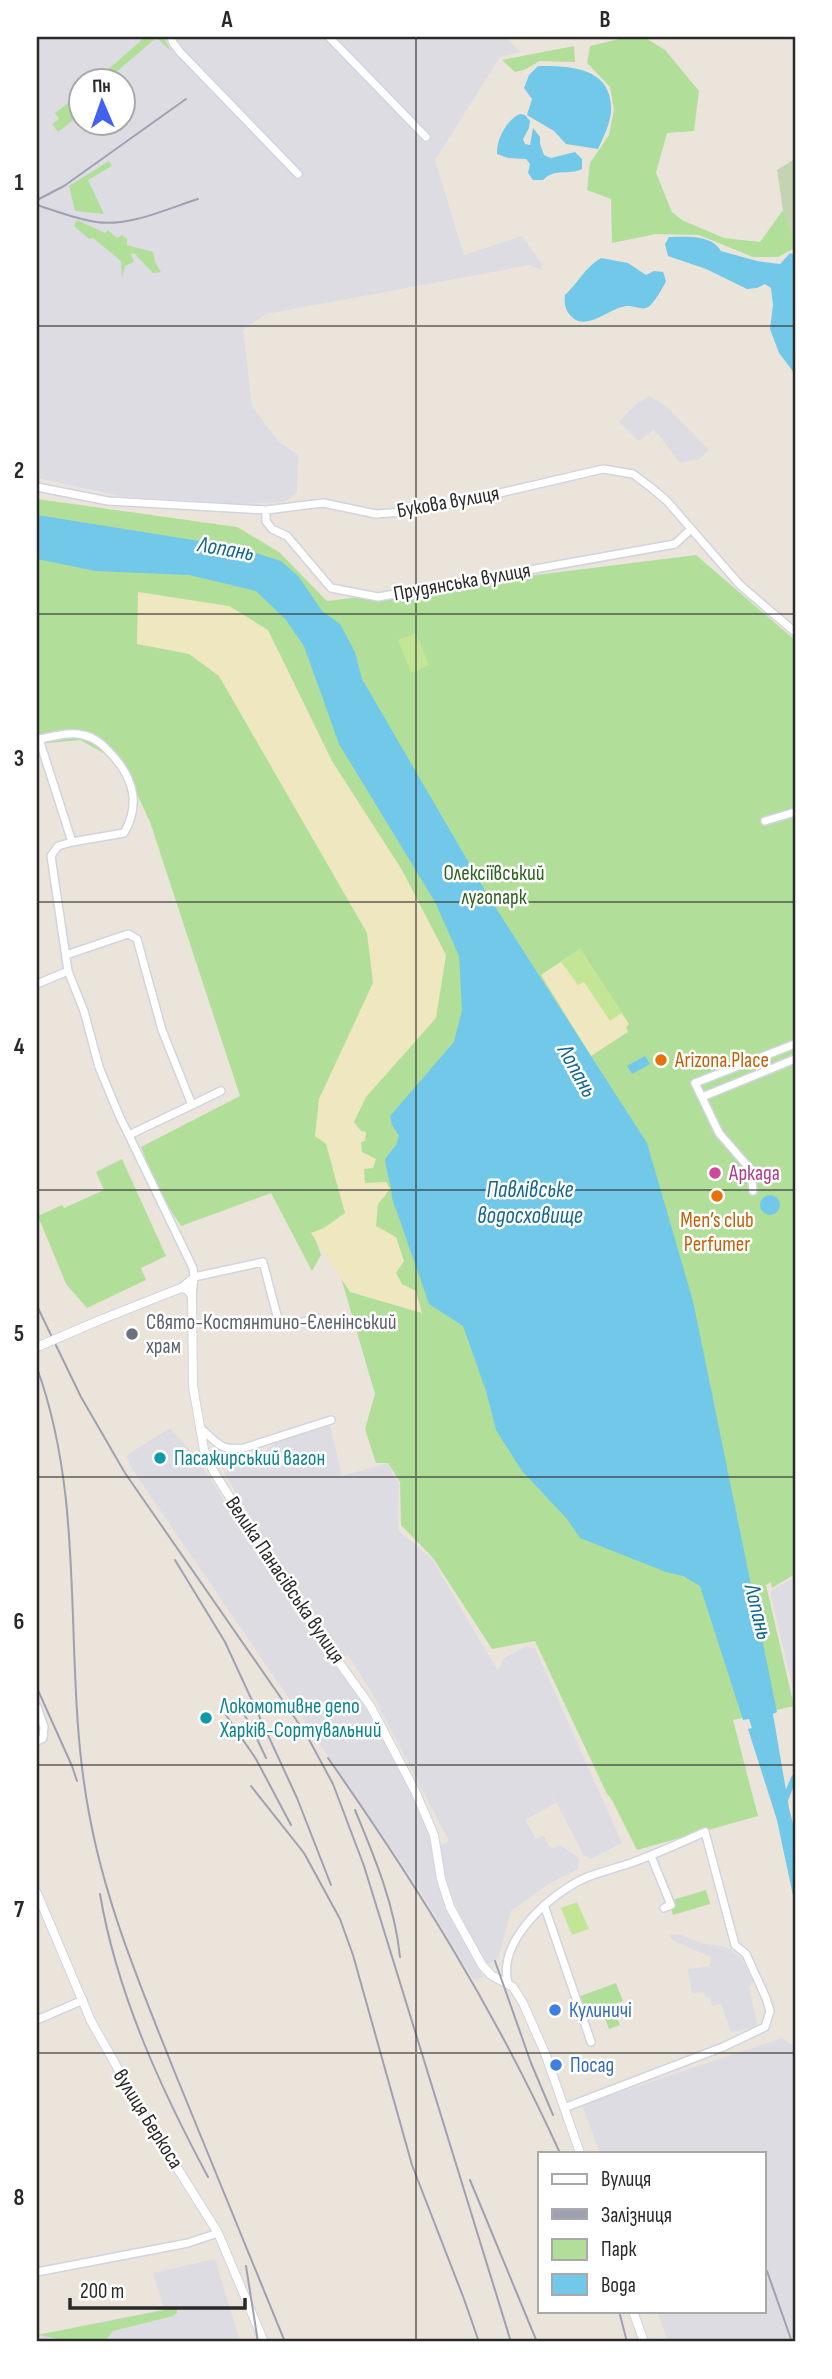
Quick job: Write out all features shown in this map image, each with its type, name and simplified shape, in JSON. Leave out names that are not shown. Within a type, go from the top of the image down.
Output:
[{"type":"street","points":[[171,37],[180,52],[299,174]]},
{"type":"street","points":[[329,37],[426,137]]},
{"type":"street","name":"Букова вулиця","points":[[37,487],[108,501],[266,510],[323,503],[368,513],[403,512],[457,503],[603,469],[633,474],[667,501],[740,585],[795,632]]},
{"type":"street","name":"Прудянська вулиця","points":[[266,510],[267,522],[272,529],[287,536],[331,588],[378,597],[674,544],[691,529]]},
{"type":"street","points":[[75,733],[101,743],[121,766],[133,792],[133,807],[131,822],[124,834],[72,842],[39,739],[75,733]]},
{"type":"street","points":[[765,821],[795,812]]},
{"type":"street","name":"Велика Панасівська вулиця","points":[[72,842],[58,846],[51,856],[68,971],[84,1011],[99,1068],[193,1268],[193,1386],[204,1450],[214,1472],[290,1594],[371,1707],[410,1780],[434,1835],[447,1899],[476,1957],[491,1975],[508,1983],[523,2003],[545,2053],[580,2152]]},
{"type":"street","points":[[66,955],[128,934],[137,939],[162,1030],[192,1105]]},
{"type":"street","points":[[37,984],[68,971]]},
{"type":"street","points":[[753,1191],[751,1170],[719,1133],[695,1083],[795,1044]]},
{"type":"street","points":[[702,1097],[795,1059]]},
{"type":"street","points":[[129,1135],[221,1091]]},
{"type":"street","points":[[37,1348],[181,1288],[194,1278],[263,1262],[279,1323],[288,1326],[317,1318]]},
{"type":"street","points":[[181,1288],[187,1289],[192,1296]]},
{"type":"street","points":[[200,1428],[221,1447],[231,1450],[331,1420]]},
{"type":"street","points":[[37,1707],[44,1727],[44,1736],[37,1741]]},
{"type":"street","points":[[508,1983],[506,1962],[512,1947],[544,1905],[585,1878],[651,1856],[705,1832],[735,1945],[746,1954],[766,1998],[769,2016],[765,2027],[564,2108]]},
{"type":"street","points":[[651,1856],[671,1905],[664,1908]]},
{"type":"street","name":"вулиця Беркоса","points":[[37,1894],[104,2047],[218,2233],[264,2342]]},
{"type":"street","points":[[544,1905],[591,2042]]},
{"type":"street","points":[[37,1918],[46,1914]]},
{"type":"street","points":[[37,2020],[83,2000]]},
{"type":"street","points":[[37,2272],[184,2244],[218,2233]]},
{"type":"street","points":[[633,2312],[644,2342]]},
{"type":"shaded area","points":[[37,37],[506,37],[520,52],[500,57],[435,160],[464,255],[522,236],[542,264],[541,270],[530,265],[266,314],[243,330],[252,406],[278,441],[298,455],[297,493],[284,502],[244,504],[120,496],[37,478]]},
{"type":"shaded area","points":[[649,396],[666,406],[709,450],[699,459],[680,463],[654,429],[639,441],[619,422],[635,405]]},
{"type":"shaded area","points":[[330,1426],[342,1476],[388,1463],[399,1484],[398,1530],[432,1559],[498,1671],[504,1658],[525,1647],[535,1648],[622,1843],[591,1859],[584,1856],[551,1792],[556,1803],[525,1820],[536,1839],[544,1836],[551,1849],[560,1845],[579,1858],[578,1869],[547,1885],[511,1911],[498,1959],[487,1964],[463,1923],[446,1881],[440,1846],[449,1841],[372,1693],[348,1655],[343,1657],[269,1550],[224,1472],[261,1454],[280,1440]]},
{"type":"shaded area","points":[[170,1428],[197,1458],[272,1576],[367,1710],[400,1766],[426,1823],[444,1903],[483,1977],[474,1981],[415,1883],[130,1466],[127,1455]]},
{"type":"shaded area","points":[[795,1576],[795,1697],[770,1592]]},
{"type":"shaded area","points":[[669,1934],[727,1947],[741,1958],[753,1981],[749,1987],[758,2027],[731,2032],[721,2004],[712,2006],[710,1997],[706,1998],[704,1992],[692,1993],[688,1969],[710,1966],[711,1957],[676,1942]]},
{"type":"shaded area","points":[[782,2038],[795,2047],[795,2342],[668,2342],[657,2312],[766,2312],[766,2152],[600,2152],[582,2105]]},
{"type":"shaded area","points":[[215,2259],[240,2342],[37,2342],[37,2335],[164,2309],[153,2273]]},
{"type":"green space","points":[[145,37],[163,37],[171,51],[155,39],[123,66],[112,66]]},
{"type":"green space","points":[[627,37],[644,37],[665,50],[699,91],[694,131],[667,133],[656,173],[672,212],[682,220],[724,238],[760,242],[783,210],[795,241],[795,248],[778,257],[753,257],[699,235],[656,234],[612,243],[611,199],[587,190],[590,163],[609,135],[614,110],[610,87],[587,63],[590,46]]},
{"type":"green space","points":[[574,46],[575,62],[540,61],[515,72],[502,60]]},
{"type":"green space","points":[[66,105],[66,126],[58,132],[52,124],[59,119],[55,113]]},
{"type":"green space","points":[[795,159],[795,242],[783,210],[777,170]]},
{"type":"green space","points":[[109,161],[112,166],[88,180],[104,214],[75,211],[69,186]]},
{"type":"green space","points":[[77,220],[105,233],[108,230],[117,238],[122,235],[127,239],[127,245],[153,252],[161,272],[153,273],[134,253],[131,254],[134,262],[125,266],[122,278],[121,261],[74,226]]},
{"type":"green space","name":"Олексіївський лугопарк","points":[[37,499],[237,527],[279,552],[327,601],[696,555],[795,640],[795,1574],[772,1588],[771,1582],[766,1585],[794,1706],[733,1720],[758,1816],[637,1850],[607,1794],[535,1641],[492,1649],[433,1558],[401,1525],[400,1482],[388,1463],[376,1463],[365,1429],[375,1394],[339,1271],[314,1235],[321,1255],[312,1271],[271,1193],[181,1226],[161,1196],[141,1147],[240,1096],[150,822],[123,764],[80,740],[37,744]]},
{"type":"green space","points":[[416,633],[429,665],[411,673],[398,640]]},
{"type":"green space","points":[[580,949],[622,1013],[610,1021],[584,982],[578,985],[561,962]]},
{"type":"green space","points":[[122,1159],[166,1256],[141,1268],[146,1280],[87,1308],[66,1284],[38,1216],[104,1190],[96,1172]]},
{"type":"green space","points":[[706,1890],[710,1904],[673,1915],[669,1901]]},
{"type":"green space","points":[[577,1902],[589,1929],[572,1935],[561,1908]]},
{"type":"green space","points":[[616,1983],[623,2001],[585,2015],[578,1997]]},
{"type":"green space","points":[[613,2007],[620,2025],[609,2029],[602,2011]]},
{"type":"green space","points":[[175,2308],[177,2313],[173,2316],[113,2331],[104,2342],[60,2342],[59,2339],[37,2335]]},
{"type":"sand","points":[[138,592],[229,606],[268,630],[332,761],[402,870],[446,955],[436,1018],[366,1097],[354,1122],[361,1131],[366,1132],[365,1141],[361,1142],[362,1152],[376,1159],[373,1168],[364,1169],[365,1183],[386,1182],[390,1189],[378,1204],[376,1226],[396,1237],[404,1261],[396,1273],[402,1284],[416,1291],[422,1313],[350,1292],[311,1233],[324,1228],[345,1213],[326,1144],[315,1136],[319,1099],[373,983],[367,933],[219,676],[189,654],[137,644]]},
{"type":"sand","points":[[580,949],[629,1024],[626,1027],[628,1032],[591,1056],[541,975]]},
{"type":"water","points":[[538,66],[564,67],[588,72],[605,86],[610,97],[611,112],[598,149],[566,144],[554,131],[527,115],[532,99],[524,88],[529,75]]},
{"type":"water","points":[[520,114],[530,121],[523,139],[525,144],[530,145],[533,128],[540,137],[544,155],[551,158],[575,152],[582,159],[582,169],[553,174],[543,180],[533,180],[528,173],[530,164],[526,159],[497,154],[503,131],[511,120]]},
{"type":"water","points":[[669,237],[705,239],[721,251],[757,261],[780,264],[790,253],[795,255],[795,374],[779,353],[770,329],[773,305],[771,288],[765,284],[747,289],[706,269],[668,256],[665,244]]},
{"type":"water","points":[[601,258],[628,263],[646,275],[654,271],[663,272],[666,281],[648,307],[620,307],[591,321],[577,320],[566,309],[565,295],[590,266]]},
{"type":"water","name":"Павлівське водосховище","points":[[37,515],[237,547],[281,561],[299,577],[322,611],[340,624],[355,652],[362,679],[490,899],[647,1143],[693,1301],[777,1712],[773,1714],[795,1832],[795,1905],[777,1820],[748,1729],[752,1728],[749,1719],[743,1720],[700,1586],[683,1576],[666,1572],[580,1538],[567,1519],[522,1471],[496,1430],[486,1391],[463,1326],[429,1304],[392,1198],[385,1159],[396,1145],[399,1136],[390,1116],[454,1042],[462,1010],[459,956],[435,902],[339,744],[304,646],[286,620],[256,591],[189,575],[95,571],[37,559]]},
{"type":"water","points":[[645,1056],[650,1064],[632,1074],[627,1066]]},
{"type":"water","points":[[770,1195],[777,1198],[780,1205],[777,1212],[770,1215],[763,1212],[760,1205],[763,1198]]},
{"type":"waterway","points":[[784,1802],[794,1778]]},
{"type":"railway","points":[[37,200],[64,186],[186,99]]},
{"type":"railway","points":[[37,205],[81,219],[109,223],[147,216],[198,199]]},
{"type":"railway","points":[[37,1306],[81,1397],[125,1473],[306,1734],[333,1784],[364,1866],[511,2342]]},
{"type":"railway","points":[[37,1368],[53,1422],[63,1477],[69,1533],[81,1758],[89,1813],[104,1879],[136,1974],[285,2342]]},
{"type":"railway","points":[[175,1560],[225,1642],[297,1798],[331,1885]]},
{"type":"railway","points":[[37,1688],[77,1781]]},
{"type":"railway","points":[[241,1710],[266,1758]]},
{"type":"railway","points":[[226,1715],[256,1759],[291,1825]]},
{"type":"railway","points":[[328,1758],[393,1853],[453,1950],[509,2050],[560,2152]]},
{"type":"railway","points":[[251,1786],[304,1853],[340,1919],[353,1955],[412,2165],[479,2342]]},
{"type":"railway","points":[[355,1810],[389,1901],[400,1957]]},
{"type":"railway","points":[[100,1894],[117,1968],[129,2004],[158,2075],[208,2177]]},
{"type":"railway","points":[[495,1961],[531,2063],[553,2115]]},
{"type":"railway","points":[[470,2180],[537,2342]]},
{"type":"railway","points":[[246,2266],[258,2342]]},
{"type":"railway","points":[[767,2271],[792,2342]]},
{"type":"railway","points":[[619,2312],[627,2342]]},
{"type":"place","name":"Arizona.Place","points":[[661,1060]]},
{"type":"place","name":"Аркада","points":[[715,1173]]},
{"type":"place","name":"Men’s club Perfumer","points":[[717,1196]]},
{"type":"place","name":"Свято-Костянтино-Єленінський храм","points":[[132,1334]]},
{"type":"place","name":"Пасажирський вагон","points":[[160,1458]]},
{"type":"place","name":"Локомотивне депо Харків-Сортувальний","points":[[206,1718]]},
{"type":"place","name":"Кулиничі","points":[[555,2010]]},
{"type":"place","name":"Посад","points":[[556,2065]]},
{"type":"water label","name":"Лопань","points":[[226,549]]},
{"type":"water label","name":"Лопань","points":[[577,1071]]},
{"type":"water label","name":"Лопань","points":[[758,1612]]}]
